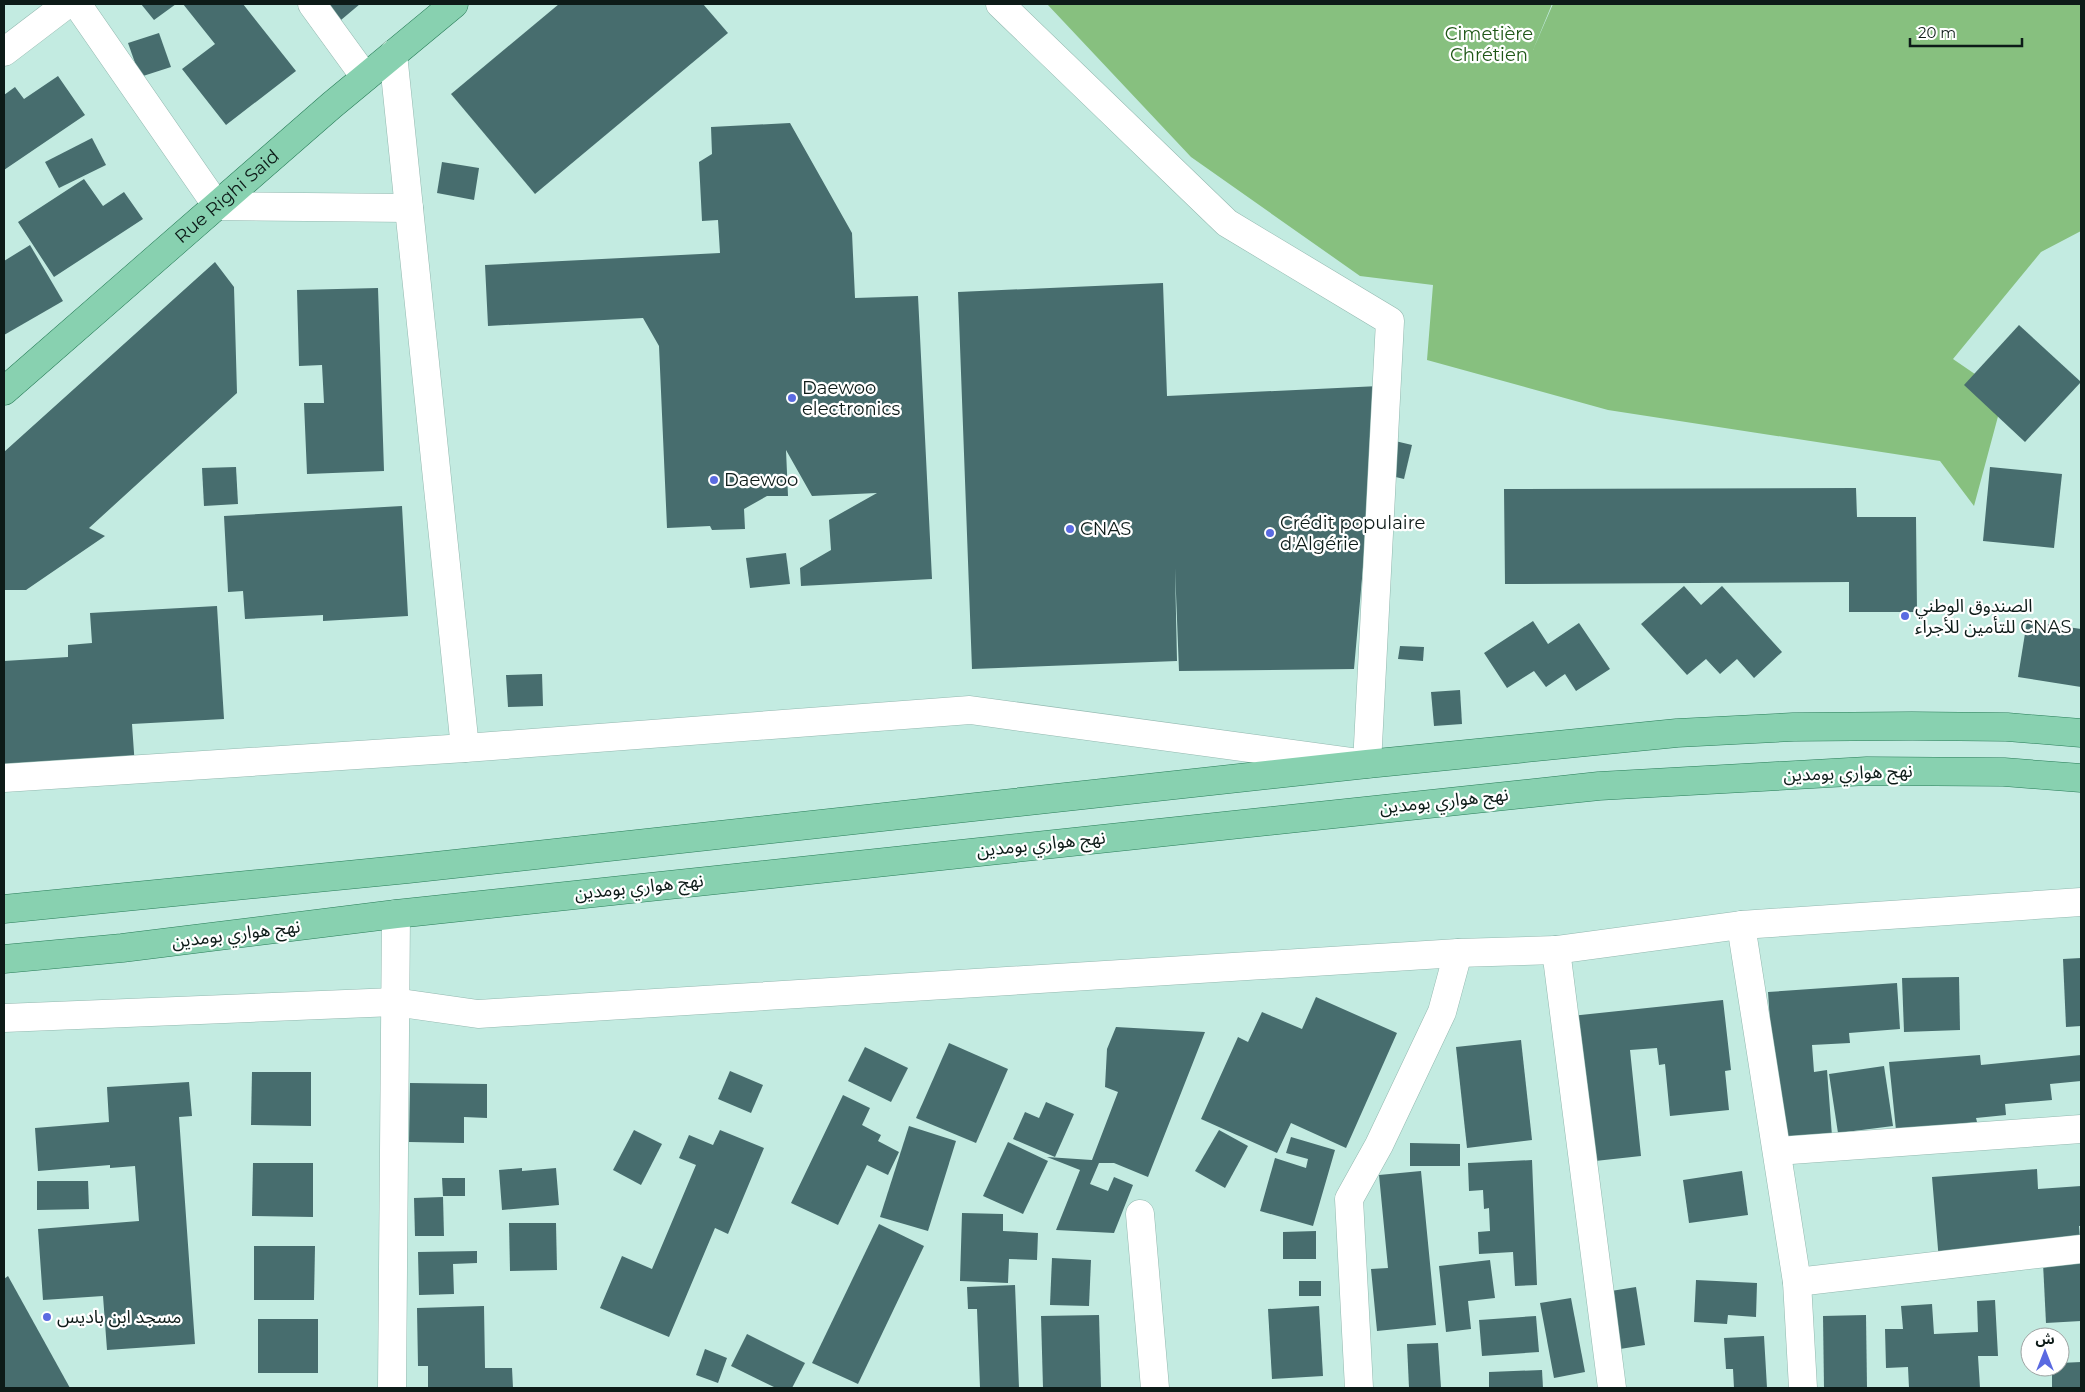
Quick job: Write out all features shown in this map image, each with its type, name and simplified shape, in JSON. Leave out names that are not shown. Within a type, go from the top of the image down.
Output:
[{"type":"main road","name":"Rue Righi Said","points":[[4,391],[365,77],[454,4]]},
{"type":"main road","points":[[4,909],[408,869],[1367,764],[1677,733],[1794,727],[1912,726],[2007,727],[2081,733]]},
{"type":"main road","name":"نهج هواري بومدين","points":[[4,959],[122,948],[396,914],[1599,786],[1868,770],[2004,772],[2081,778]]},
{"type":"street","points":[[4,52],[67,4]]},
{"type":"street","points":[[77,4],[217,206],[409,208]]},
{"type":"street","points":[[312,4],[365,77]]},
{"type":"street","points":[[4,778],[465,748],[970,710],[1367,764],[1390,322],[1227,223],[1000,4]]},
{"type":"street","points":[[393,54],[465,748]]},
{"type":"street","points":[[4,1018],[394,1002],[478,1014],[1458,953],[1556,950],[1741,925],[2081,902]]},
{"type":"street","points":[[392,1388],[396,914]]},
{"type":"street","points":[[1741,925],[1797,1282],[1803,1388]]},
{"type":"street","points":[[1556,950],[1612,1388]]},
{"type":"street","points":[[1359,1388],[1349,1199],[1379,1145],[1442,1012],[1458,953]]},
{"type":"street","points":[[1777,1151],[2081,1129]]},
{"type":"street","points":[[1140,1214],[1155,1388]]},
{"type":"street","points":[[1797,1282],[2081,1249]]},
{"type":"green space","name":"Cimetière Chrétien","points":[[1047,4],[1552,4],[1533,50],[1553,4],[2081,4],[2081,231],[2041,252],[1953,359],[2004,394],[1974,506],[1940,461],[1608,410],[1427,360],[1433,285],[1360,276],[1191,157]]},
{"type":"building","points":[[141,4],[176,4],[154,20]]},
{"type":"building","points":[[183,4],[243,4],[296,71],[226,125],[182,69],[215,44]]},
{"type":"building","points":[[328,4],[360,4],[341,20]]},
{"type":"building","points":[[559,4],[703,4],[728,33],[535,194],[451,94]]},
{"type":"building","points":[[159,33],[171,67],[140,77],[128,43]]},
{"type":"building","points":[[58,76],[85,115],[4,170],[4,95],[15,87],[24,99]]},
{"type":"building","name":"Daewoo electronics","points":[[790,123],[852,233],[855,298],[918,296],[932,579],[801,586],[800,568],[831,550],[829,520],[877,493],[812,496],[786,450],[788,496],[767,496],[744,509],[745,529],[712,530],[710,526],[667,528],[659,346],[643,318],[488,326],[485,265],[720,253],[718,220],[702,221],[699,162],[712,154],[711,127]]},
{"type":"building","points":[[92,138],[106,165],[59,188],[45,162]]},
{"type":"building","points":[[442,162],[479,168],[474,200],[437,193]]},
{"type":"building","points":[[84,179],[103,206],[124,192],[143,219],[54,277],[18,222]]},
{"type":"building","points":[[30,245],[63,301],[4,335],[4,261]]},
{"type":"building","points":[[215,262],[234,287],[237,393],[89,528],[105,536],[26,590],[4,590],[4,452]]},
{"type":"building","points":[[1163,283],[1167,396],[1379,386],[1354,669],[1179,671],[1175,568],[1177,661],[972,669],[958,292]]},
{"type":"building","points":[[378,288],[384,471],[307,474],[304,403],[324,403],[322,365],[299,366],[297,290]]},
{"type":"building","points":[[2019,325],[2081,382],[2025,442],[1964,385]]},
{"type":"building","points":[[1391,440],[1412,445],[1404,479],[1383,474]]},
{"type":"building","points":[[236,467],[238,504],[204,506],[202,468]]},
{"type":"building","points":[[1990,467],[2062,474],[2054,548],[1983,541]]},
{"type":"building","points":[[1856,488],[1857,517],[1916,517],[1917,612],[1849,612],[1849,582],[1505,584],[1504,489]]},
{"type":"building","points":[[402,506],[408,616],[323,621],[323,615],[245,619],[243,591],[228,592],[224,516]]},
{"type":"building","points":[[786,553],[790,584],[750,588],[746,558]]},
{"type":"building","points":[[1684,586],[1701,605],[1722,586],[1782,652],[1754,678],[1737,659],[1720,674],[1706,659],[1687,675],[1641,624]]},
{"type":"building","points":[[217,606],[224,719],[132,724],[135,767],[4,775],[4,661],[68,657],[68,645],[92,643],[90,613]]},
{"type":"building","points":[[1533,621],[1548,644],[1579,623],[1610,669],[1576,691],[1565,674],[1546,687],[1534,671],[1507,688],[1484,653]]},
{"type":"building","points":[[2027,621],[2081,629],[2081,687],[2018,677]]},
{"type":"building","points":[[1400,646],[1424,647],[1423,661],[1398,659]]},
{"type":"building","points":[[542,674],[543,706],[508,707],[506,675]]},
{"type":"building","points":[[1460,690],[1462,724],[1434,726],[1431,692]]},
{"type":"building","points":[[2081,958],[2081,1026],[2066,1027],[2063,959]]},
{"type":"building","points":[[1959,977],[1960,1030],[1904,1032],[1902,978]]},
{"type":"building","points":[[1897,983],[1900,1029],[1849,1033],[1850,1043],[1812,1045],[1814,1072],[1827,1070],[1832,1136],[1778,1140],[1768,992]]},
{"type":"building","points":[[1316,997],[1397,1033],[1346,1148],[1291,1123],[1277,1153],[1201,1119],[1238,1037],[1248,1042],[1262,1012],[1302,1029]]},
{"type":"building","points":[[1723,1000],[1731,1070],[1725,1071],[1729,1110],[1670,1116],[1665,1064],[1659,1065],[1657,1048],[1630,1050],[1641,1156],[1586,1162],[1571,1016]]},
{"type":"building","points":[[1116,1027],[1205,1032],[1148,1177],[1114,1163],[1099,1163],[1090,1184],[1108,1191],[1114,1177],[1133,1185],[1114,1233],[1056,1230],[1080,1170],[1047,1157],[1092,1160],[1118,1092],[1105,1087],[1107,1049]]},
{"type":"building","points":[[1521,1040],[1532,1140],[1467,1148],[1456,1047]]},
{"type":"building","points":[[949,1043],[1008,1069],[976,1143],[916,1118]]},
{"type":"building","points":[[865,1047],[908,1068],[891,1102],[848,1081]]},
{"type":"building","points":[[1980,1055],[1981,1065],[2081,1055],[2081,1081],[2050,1084],[2052,1100],[2005,1104],[2006,1115],[1976,1118],[1977,1122],[1896,1130],[1889,1062]]},
{"type":"building","points":[[1884,1066],[1893,1126],[1838,1133],[1829,1074]]},
{"type":"building","points":[[730,1071],[763,1085],[751,1113],[718,1099]]},
{"type":"building","points":[[252,1072],[311,1072],[311,1126],[251,1125]]},
{"type":"building","points":[[189,1082],[192,1116],[179,1117],[195,1344],[107,1350],[103,1296],[43,1300],[38,1229],[139,1221],[135,1166],[110,1168],[110,1165],[38,1171],[35,1128],[109,1122],[107,1087]]},
{"type":"building","points":[[410,1083],[487,1084],[487,1118],[464,1117],[464,1143],[409,1142]]},
{"type":"building","points":[[843,1095],[870,1108],[862,1125],[881,1135],[878,1141],[899,1152],[888,1175],[867,1165],[838,1225],[791,1203]]},
{"type":"building","points":[[1046,1102],[1074,1114],[1055,1157],[1013,1139],[1025,1112],[1039,1118]]},
{"type":"building","points":[[909,1126],[956,1141],[928,1231],[880,1217]]},
{"type":"building","points":[[634,1130],[662,1144],[641,1185],[613,1170]]},
{"type":"building","points":[[720,1130],[764,1148],[728,1234],[715,1228],[669,1337],[600,1308],[622,1256],[652,1269],[696,1165],[679,1158],[689,1135],[713,1145]]},
{"type":"building","points":[[1219,1130],[1248,1146],[1225,1188],[1195,1171]]},
{"type":"building","points":[[1291,1137],[1335,1150],[1313,1226],[1260,1211],[1275,1158],[1306,1168],[1308,1159],[1286,1153]]},
{"type":"building","points":[[1008,1142],[1048,1161],[1023,1214],[983,1196]]},
{"type":"building","points":[[1410,1143],[1460,1144],[1460,1166],[1410,1166]]},
{"type":"building","points":[[1532,1160],[1537,1285],[1515,1286],[1513,1252],[1479,1254],[1478,1232],[1490,1231],[1489,1208],[1484,1209],[1483,1190],[1469,1191],[1468,1163]]},
{"type":"building","points":[[253,1163],[313,1163],[313,1217],[252,1216]]},
{"type":"building","points":[[522,1168],[522,1171],[556,1168],[559,1205],[502,1210],[499,1170]]},
{"type":"building","points":[[2037,1169],[2038,1189],[2081,1186],[2081,1226],[2079,1226],[2081,1252],[1939,1261],[1932,1177]]},
{"type":"building","points":[[1421,1171],[1436,1325],[1377,1331],[1371,1269],[1388,1268],[1379,1175]]},
{"type":"building","points":[[1742,1171],[1748,1215],[1689,1223],[1683,1180]]},
{"type":"building","points":[[442,1178],[465,1178],[465,1196],[443,1196]]},
{"type":"building","points":[[37,1181],[88,1181],[89,1209],[37,1210]]},
{"type":"building","points":[[443,1197],[444,1236],[415,1236],[414,1198]]},
{"type":"building","points":[[962,1213],[1003,1214],[1003,1231],[1038,1233],[1037,1260],[1009,1259],[1008,1283],[960,1281]]},
{"type":"building","points":[[509,1223],[556,1223],[557,1270],[510,1271]]},
{"type":"building","points":[[879,1224],[924,1246],[858,1384],[812,1363]]},
{"type":"building","points":[[1316,1231],[1316,1259],[1283,1259],[1283,1232]]},
{"type":"building","points":[[254,1246],[315,1246],[314,1300],[254,1300]]},
{"type":"building","points":[[477,1251],[477,1263],[453,1264],[454,1294],[419,1295],[418,1252]]},
{"type":"building","points":[[1052,1258],[1091,1260],[1089,1306],[1050,1305]]},
{"type":"building","points":[[1490,1260],[1495,1298],[1468,1301],[1471,1329],[1446,1332],[1439,1266]]},
{"type":"building","points":[[2081,1261],[2081,1321],[2046,1323],[2043,1263]]},
{"type":"building","points":[[8,1276],[70,1388],[4,1388],[4,1279]]},
{"type":"building","points":[[1696,1280],[1757,1283],[1756,1317],[1728,1315],[1727,1324],[1694,1322]]},
{"type":"building","points":[[1299,1281],[1321,1281],[1321,1296],[1299,1296]]},
{"type":"building","points":[[1015,1285],[1019,1388],[980,1388],[977,1309],[968,1309],[967,1287]]},
{"type":"building","points":[[1636,1287],[1645,1345],[1620,1349],[1611,1291]]},
{"type":"building","points":[[1571,1298],[1585,1372],[1554,1378],[1540,1303]]},
{"type":"building","points":[[1995,1300],[1998,1356],[1978,1356],[1980,1388],[1909,1388],[1908,1367],[1886,1368],[1885,1329],[1903,1329],[1901,1306],[1932,1304],[1934,1334],[1978,1332],[1977,1301]]},
{"type":"building","points":[[484,1306],[485,1368],[512,1368],[513,1388],[428,1388],[428,1366],[418,1366],[417,1308]]},
{"type":"building","points":[[1319,1306],[1323,1376],[1272,1379],[1268,1309]]},
{"type":"building","points":[[1099,1315],[1101,1388],[1043,1388],[1041,1316]]},
{"type":"building","points":[[1866,1315],[1867,1388],[1824,1388],[1823,1316]]},
{"type":"building","points":[[1536,1316],[1539,1352],[1482,1356],[1479,1320]]},
{"type":"building","points":[[258,1319],[318,1319],[318,1373],[258,1373]]},
{"type":"building","points":[[747,1334],[805,1363],[792,1388],[776,1388],[731,1366]]},
{"type":"building","points":[[1764,1336],[1767,1388],[1734,1388],[1733,1369],[1726,1369],[1724,1338]]},
{"type":"building","points":[[1438,1343],[1441,1388],[1409,1388],[1407,1344]]},
{"type":"building","points":[[705,1349],[727,1358],[718,1383],[696,1375]]},
{"type":"building","points":[[2081,1362],[2081,1388],[2052,1388],[2052,1377],[2070,1377],[2070,1363]]},
{"type":"building","points":[[1542,1370],[1543,1388],[1489,1388],[1489,1372]]},
{"type":"place","name":"Daewoo electronics","points":[[792,398]]},
{"type":"place","name":"Daewoo","points":[[714,480]]},
{"type":"place","name":"CNAS","points":[[1070,529]]},
{"type":"place","name":"Crédit populaire d'Algérie","points":[[1270,533]]},
{"type":"place","name":"الصندوق الوطني للتأمين للأجراء CNAS","points":[[1905,616]]},
{"type":"place","name":"مسجد ابن باديس","points":[[47,1317]]}]
